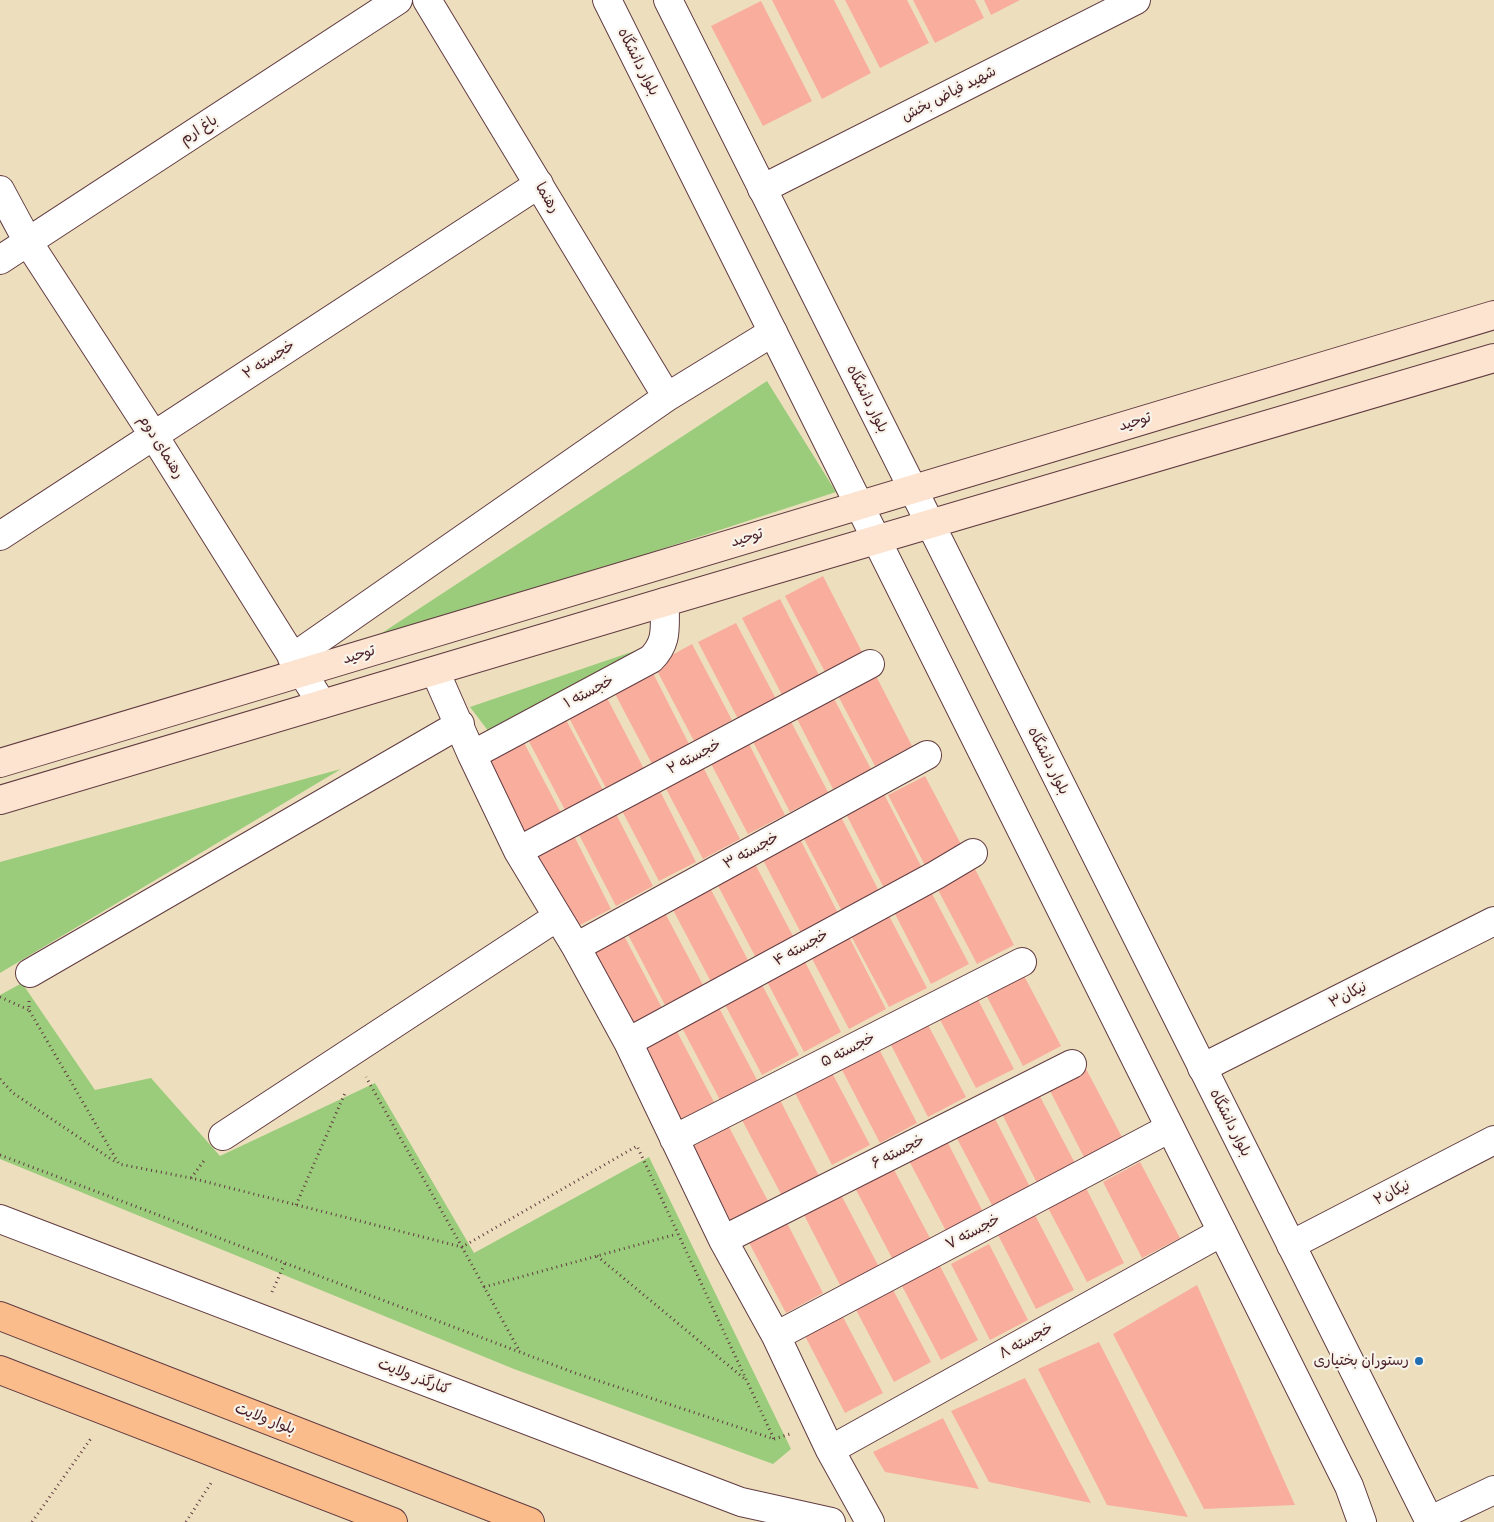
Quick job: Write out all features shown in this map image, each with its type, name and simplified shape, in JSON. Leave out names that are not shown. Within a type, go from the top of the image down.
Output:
[{"type":"main road","name":"توحید","points":[[0,762],[297,665],[859,505],[1494,315]]},
{"type":"main road","points":[[0,800],[1494,358]]},
{"type":"main road","name":"بلوار ولایت","points":[[0,1316],[530,1522]]},
{"type":"main road","points":[[0,1370],[393,1522]]},
{"type":"street","name":"باغ ارم","points":[[0,260],[398,0]]},
{"type":"street","name":"رهنما","points":[[427,0],[667,396]]},
{"type":"street","name":"بلوار دانشگاه","points":[[607,0],[1349,1486],[1362,1522]]},
{"type":"street","name":"بلوار دانشگاه","points":[[668,0],[1429,1522]]},
{"type":"street","name":"شهید فیاض بخش","points":[[762,189],[1136,0]]},
{"type":"street","name":"خجسته ۲","points":[[0,536],[539,184]]},
{"type":"street","name":"رهنمای دوم","points":[[0,190],[28,242],[154,436],[322,704]]},
{"type":"street","points":[[297,665],[667,396],[773,332]]},
{"type":"street","name":"خجسته ۱","points":[[472,755],[650,659],[659,651],[664,641],[665,602]]},
{"type":"street","name":"خجسته ۲","points":[[518,851],[870,664]]},
{"type":"street","points":[[435,671],[460,724],[472,755],[518,851],[576,947],[628,1042],[723,1240],[776,1336],[830,1450],[870,1522]]},
{"type":"street","points":[[30,973],[460,724]]},
{"type":"street","name":"خجسته ۳","points":[[576,947],[927,755]]},
{"type":"street","name":"خجسته ۴","points":[[628,1042],[936,875],[973,853]]},
{"type":"street","points":[[223,1136],[354,1058],[557,917]]},
{"type":"street","name":"نیکان۳","points":[[1202,1068],[1494,921]]},
{"type":"street","name":"خجسته ۵","points":[[674,1139],[1022,962]]},
{"type":"street","name":"خجسته ۶","points":[[723,1240],[1072,1064]]},
{"type":"street","name":"خجسته ۷","points":[[776,1336],[1170,1128]]},
{"type":"street","name":"نیکان۲","points":[[1291,1245],[1494,1140]]},
{"type":"street","name":"کنارگذر ولایت","points":[[0,1219],[741,1502],[831,1522]]},
{"type":"street","name":"خجسته ۸","points":[[830,1450],[1222,1232]]},
{"type":"street","points":[[1429,1522],[1494,1490]]},
{"type":"path","points":[[30,973],[29,1010],[120,1164]]},
{"type":"path","points":[[0,998],[29,1010]]},
{"type":"path","points":[[296,1205],[354,1058]]},
{"type":"path","points":[[354,1058],[520,1352]]},
{"type":"path","points":[[0,1079],[13,1093],[120,1164],[191,1178],[462,1247],[636,1146],[774,1439],[575,1373],[0,1155]]},
{"type":"path","points":[[484,1287],[677,1234]]},
{"type":"path","points":[[596,1256],[747,1380]]},
{"type":"path","points":[[32,1522],[110,1412]]},
{"type":"path","points":[[186,1522],[228,1458]]},
{"type":"green space","points":[[767,381],[836,492],[359,648]]},
{"type":"green space","points":[[655,644],[489,732],[470,707]]},
{"type":"green space","points":[[341,769],[0,973],[0,862]]},
{"type":"green space","points":[[22,983],[95,1090],[151,1078],[220,1156],[375,1083],[474,1253],[649,1157],[791,1449],[773,1464],[514,1369],[0,1159],[0,995]]},
{"type":"building","points":[[772,0],[834,0],[871,73],[822,99]]},
{"type":"building","points":[[845,0],[907,0],[929,43],[880,68]]},
{"type":"building","points":[[913,0],[975,0],[984,18],[935,43]]},
{"type":"building","points":[[984,0],[1020,0],[991,15]]},
{"type":"building","points":[[761,1],[812,101],[763,126],[711,26]]},
{"type":"building","points":[[823,576],[862,652],[825,672],[785,596]]},
{"type":"building","points":[[780,599],[819,675],[782,695],[742,618]]},
{"type":"building","points":[[736,623],[776,699],[738,719],[698,642]]},
{"type":"building","points":[[692,644],[732,720],[694,741],[654,665]]},
{"type":"building","points":[[650,667],[689,744],[652,764],[612,688]]},
{"type":"building","points":[[873,670],[912,746],[875,766],[835,690]]},
{"type":"building","points":[[831,693],[871,769],[833,789],[794,713]]},
{"type":"building","points":[[605,694],[645,771],[607,790],[567,714]]},
{"type":"building","points":[[563,714],[603,790],[565,810],[525,734]]},
{"type":"building","points":[[788,716],[828,792],[790,812],[750,736]]},
{"type":"building","points":[[521,737],[561,813],[523,833],[483,757]]},
{"type":"building","points":[[746,738],[785,815],[748,834],[708,758]]},
{"type":"building","points":[[701,763],[740,839],[703,859],[663,783]]},
{"type":"building","points":[[925,776],[965,852],[928,871],[888,795]]},
{"type":"building","points":[[657,785],[696,862],[659,881],[619,805]]},
{"type":"building","points":[[884,794],[923,870],[885,890],[846,814]]},
{"type":"building","points":[[614,810],[653,886],[616,906],[576,829]]},
{"type":"building","points":[[841,817],[880,893],[843,913],[803,837]]},
{"type":"building","points":[[572,832],[611,909],[574,928],[534,852]]},
{"type":"building","points":[[799,837],[838,913],[801,933],[761,856]]},
{"type":"building","points":[[754,862],[794,938],[756,958],[716,882]]},
{"type":"building","points":[[975,869],[1014,945],[977,964],[937,888]]},
{"type":"building","points":[[709,886],[749,962],[711,982],[671,906]]},
{"type":"building","points":[[929,888],[969,964],[931,984],[892,908]]},
{"type":"building","points":[[663,909],[703,985],[665,1005],[625,929]]},
{"type":"building","points":[[887,912],[927,988],[889,1007],[849,932]]},
{"type":"building","points":[[622,932],[662,1008],[624,1028],[584,951]]},
{"type":"building","points":[[847,933],[886,1009],[849,1029],[809,953]]},
{"type":"building","points":[[802,956],[841,1032],[804,1052],[764,976]]},
{"type":"building","points":[[1021,970],[1061,1046],[1023,1066],[983,989]]},
{"type":"building","points":[[759,979],[799,1055],[762,1075],[722,999]]},
{"type":"building","points":[[974,992],[1014,1069],[976,1088],[936,1012]]},
{"type":"building","points":[[717,1004],[757,1080],[720,1100],[680,1024]]},
{"type":"building","points":[[926,1021],[966,1097],[928,1117],[889,1041]]},
{"type":"building","points":[[674,1026],[714,1102],[676,1122],[636,1046]]},
{"type":"building","points":[[878,1047],[917,1123],[880,1143],[840,1066]]},
{"type":"building","points":[[1084,1065],[1124,1141],[1086,1161],[1047,1085]]},
{"type":"building","points":[[830,1069],[870,1145],[832,1165],[793,1089]]},
{"type":"building","points":[[1036,1089],[1076,1165],[1038,1185],[999,1108]]},
{"type":"building","points":[[780,1100],[819,1176],[782,1196],[742,1120]]},
{"type":"building","points":[[991,1111],[1030,1187],[993,1207],[953,1131]]},
{"type":"building","points":[[729,1127],[769,1203],[732,1223],[692,1147]]},
{"type":"building","points":[[944,1135],[983,1212],[946,1231],[906,1155]]},
{"type":"building","points":[[1140,1162],[1180,1238],[1142,1258],[1103,1182]]},
{"type":"building","points":[[891,1164],[931,1240],[893,1260],[853,1184]]},
{"type":"building","points":[[1085,1186],[1124,1263],[1087,1282],[1047,1206]]},
{"type":"building","points":[[839,1191],[879,1267],[841,1287],[802,1211]]},
{"type":"building","points":[[1034,1213],[1074,1290],[1036,1309],[997,1233]]},
{"type":"building","points":[[784,1217],[823,1293],[786,1313],[746,1237]]},
{"type":"building","points":[[989,1244],[1028,1320],[990,1340],[951,1264]]},
{"type":"building","points":[[939,1264],[978,1340],[941,1360],[901,1284]]},
{"type":"building","points":[[1197,1285],[1295,1505],[1204,1509],[1113,1334]]},
{"type":"building","points":[[891,1286],[931,1362],[894,1382],[854,1306]]},
{"type":"building","points":[[843,1317],[883,1393],[845,1413],[805,1336]]},
{"type":"building","points":[[1099,1342],[1188,1517],[1107,1505],[1038,1369]]},
{"type":"building","points":[[1025,1378],[1091,1503],[989,1482],[951,1411]]},
{"type":"building","points":[[943,1418],[979,1489],[885,1472],[873,1452]]},
{"type":"place","name":"رستوران بختیاری","points":[[1419,1361]]}]
